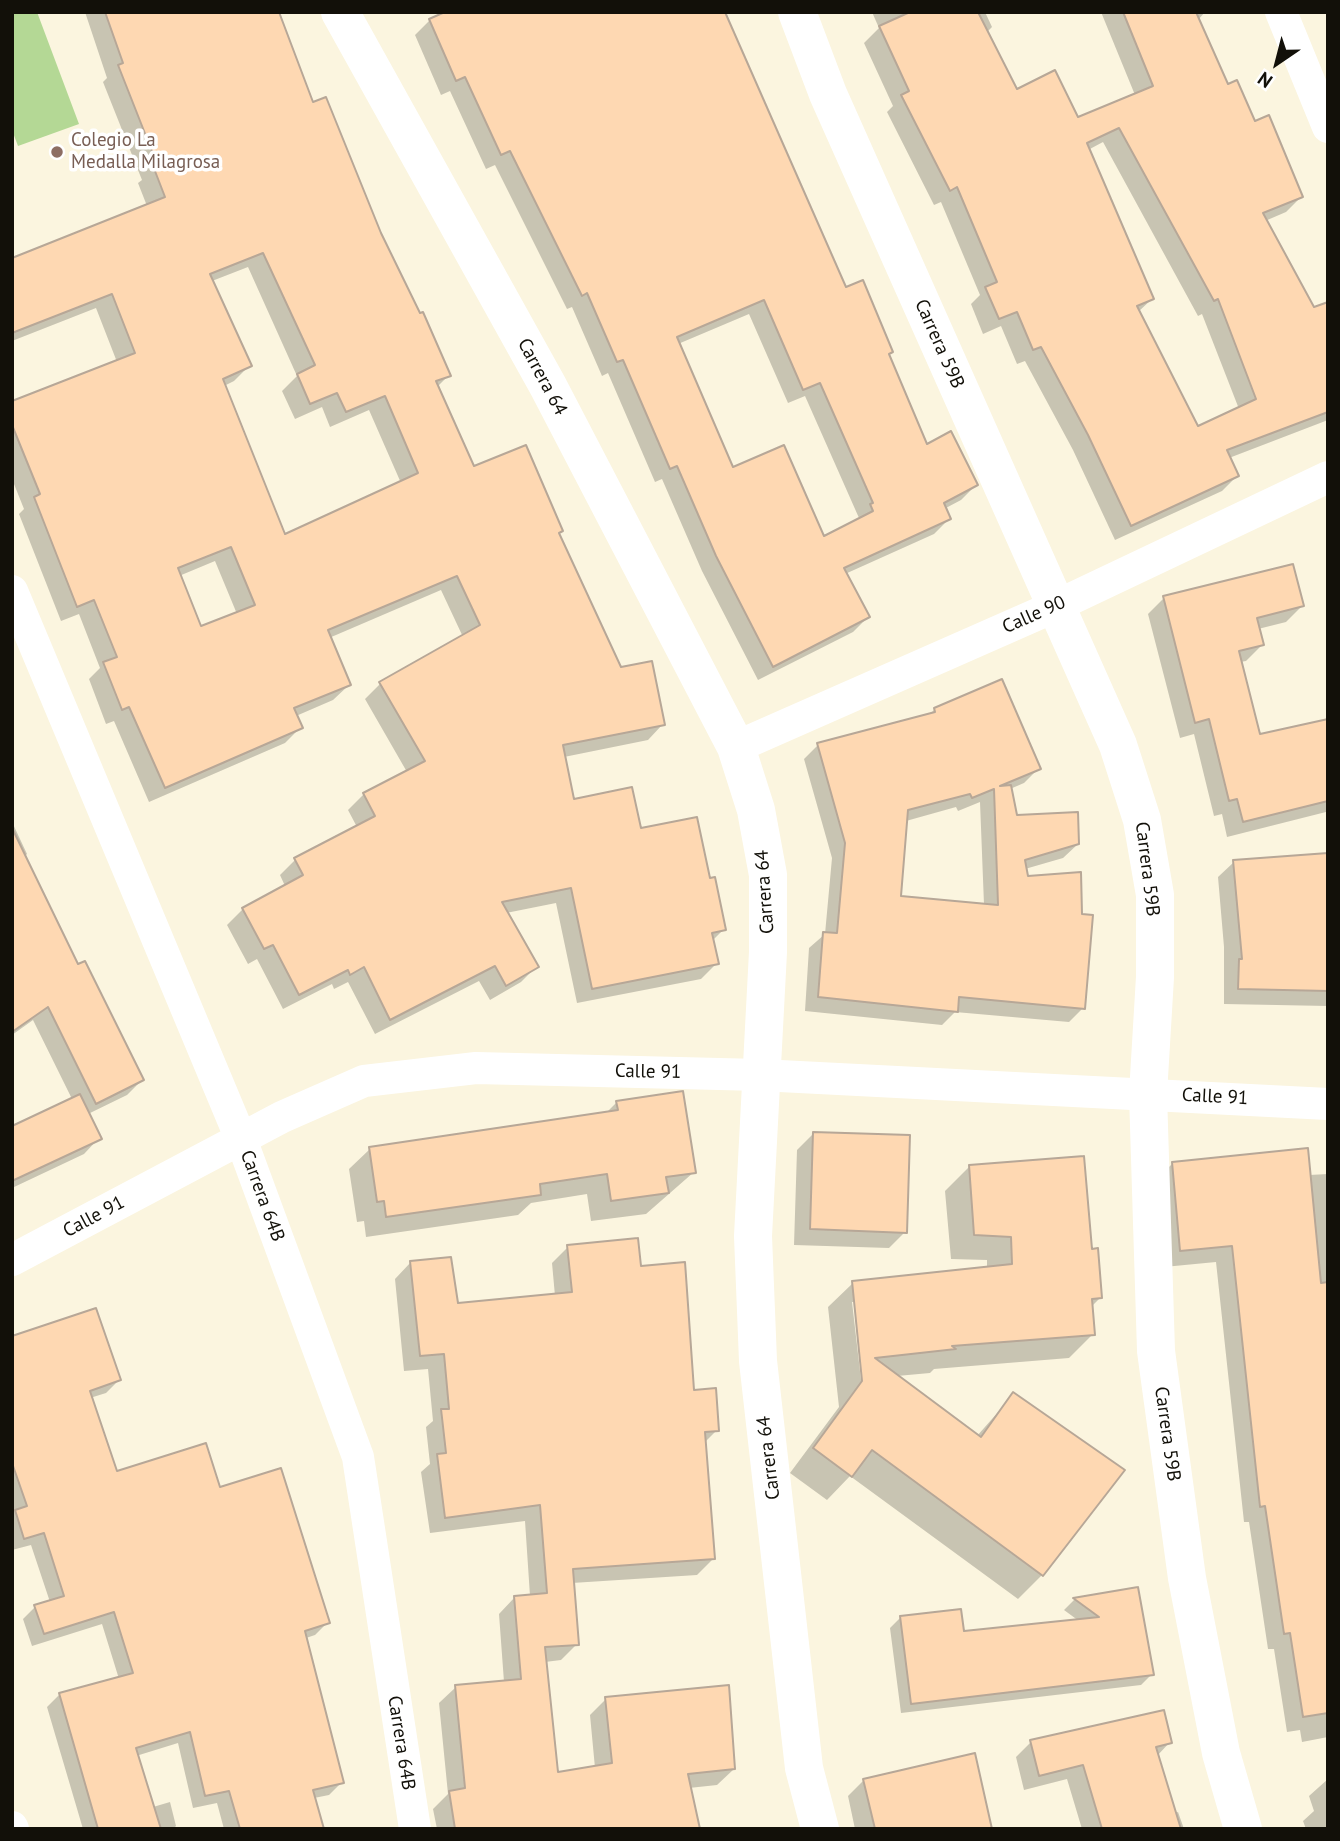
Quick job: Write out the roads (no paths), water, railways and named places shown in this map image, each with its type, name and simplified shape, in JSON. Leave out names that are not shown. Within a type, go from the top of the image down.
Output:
[{"type":"street","name":"Carrera 64","points":[[341,12],[548,386],[736,747],[757,810],[768,875],[768,952],[752,1236],[758,1361],[804,1769],[820,1829]]},
{"type":"street","name":"Carrera 59B","points":[[797,12],[828,94],[1118,745],[1143,820],[1155,895],[1155,978],[1148,1094],[1156,1351],[1190,1591],[1221,1753],[1243,1829]]},
{"type":"street","points":[[1281,12],[1328,127]]},
{"type":"street","name":"Calle 90","points":[[736,747],[1056,606],[1328,477]]},
{"type":"street","name":"Carrera 64B","points":[[12,591],[241,1139],[358,1457],[415,1829]]},
{"type":"street","name":"Calle 91","points":[[12,1260],[282,1117],[365,1081],[477,1068],[760,1075],[1328,1104]]},
{"type":"place","name":"Colegio La Medalla Milagrosa","points":[[57,152]]}]
